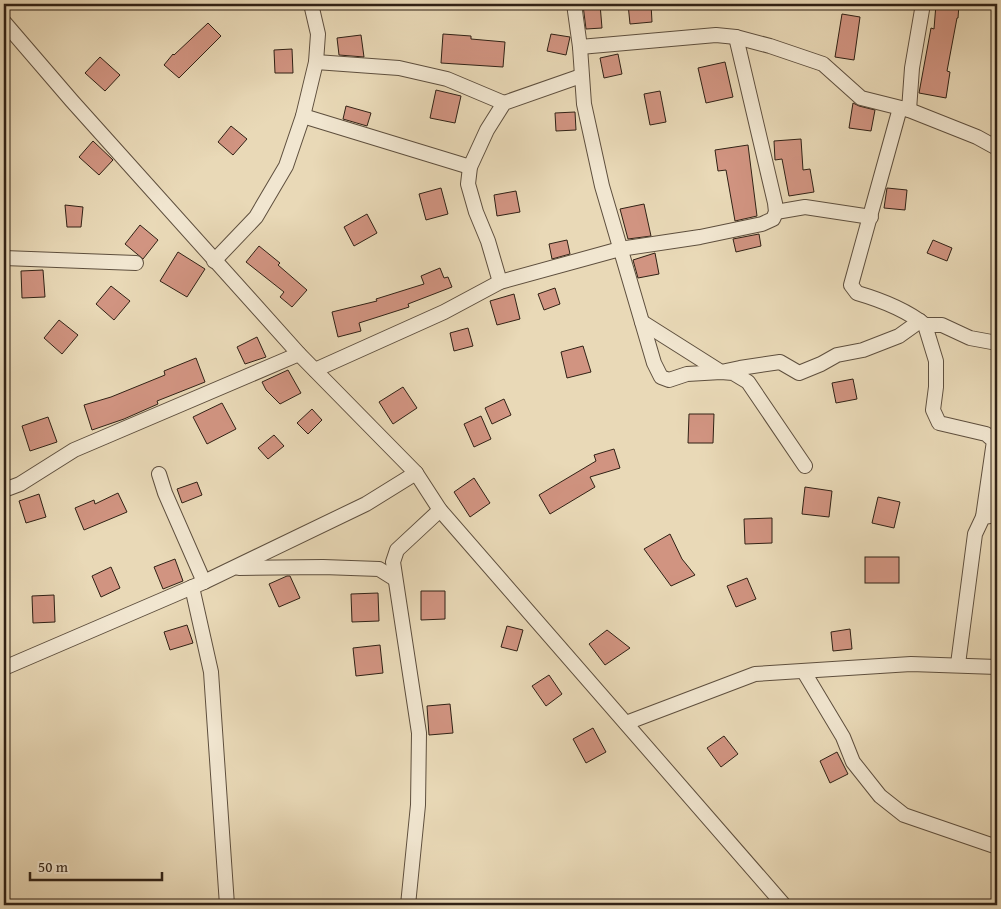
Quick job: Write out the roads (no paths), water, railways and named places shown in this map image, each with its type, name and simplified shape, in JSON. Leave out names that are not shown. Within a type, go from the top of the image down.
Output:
[{"type":"street","points":[[214,261],[256,217],[286,166],[303,116],[316,62],[318,34],[311,4]]},
{"type":"street","points":[[574,4],[580,47],[584,104],[600,177],[654,363],[661,377],[669,380],[687,374],[720,372],[780,362],[799,373],[821,364],[837,354],[862,350],[899,336],[922,323],[942,324],[970,338],[997,343]]},
{"type":"street","points":[[923,4],[905,109],[851,285],[857,294],[878,299],[907,312],[922,323],[936,361],[936,387],[933,410],[939,423],[986,434],[994,441],[983,517],[975,534],[958,664]]},
{"type":"street","points":[[4,22],[214,261],[299,354],[416,474],[440,510],[784,905]]},
{"type":"street","points":[[580,47],[716,35],[736,37],[823,64],[861,98],[905,109],[977,137],[997,148]]},
{"type":"street","points":[[315,370],[444,312],[500,282],[620,249],[700,237],[762,224],[773,219],[776,212],[775,203],[736,37]]},
{"type":"street","points":[[316,62],[399,68],[447,80],[504,103]]},
{"type":"street","points":[[500,282],[468,184],[470,167],[487,130],[504,103],[581,76]]},
{"type":"street","points":[[303,116],[470,167]]},
{"type":"street","points":[[776,212],[805,207],[871,217]]},
{"type":"street","points":[[4,258],[136,263]]},
{"type":"street","points":[[642,322],[720,372],[733,373],[748,382],[805,466]]},
{"type":"street","points":[[4,490],[20,484],[74,450],[299,354]]},
{"type":"street","points":[[159,474],[198,584],[211,672],[227,905]]},
{"type":"street","points":[[4,668],[232,568],[366,504],[416,474]]},
{"type":"street","points":[[408,905],[418,805],[419,733],[393,562],[397,550],[440,510]]},
{"type":"street","points":[[983,517],[997,515]]},
{"type":"street","points":[[232,568],[323,567],[379,569],[395,579]]},
{"type":"street","points":[[626,723],[755,674],[911,664],[958,664],[997,667]]},
{"type":"street","points":[[804,672],[843,736],[853,762],[880,796],[904,815],[997,847]]}]
